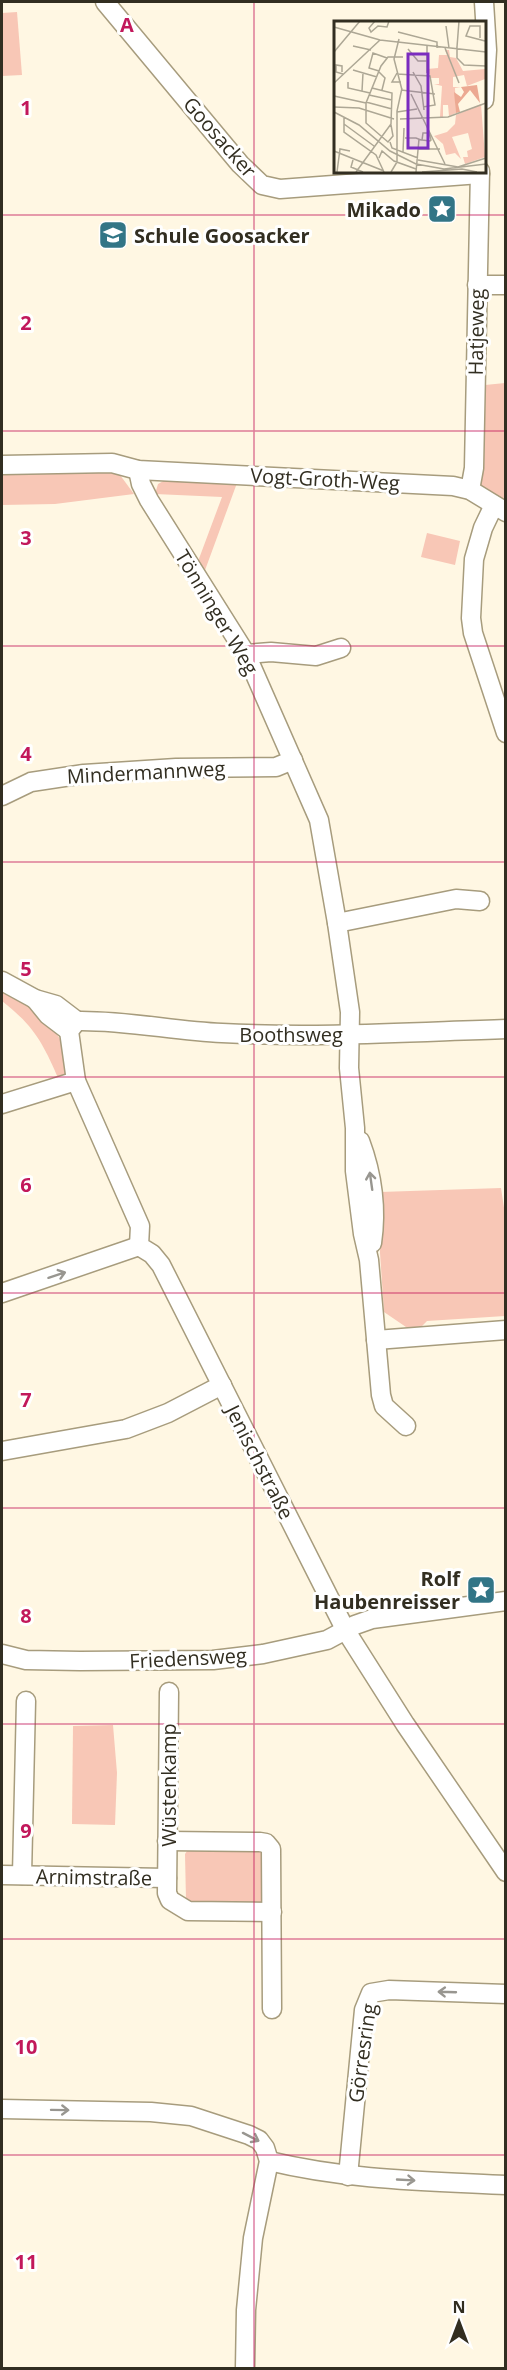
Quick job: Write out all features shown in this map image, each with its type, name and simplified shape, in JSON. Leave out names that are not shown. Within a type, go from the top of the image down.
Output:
[{"type":"street","name":"Goosacker","points":[[105,2],[240,164],[262,185],[280,189],[480,172]]},
{"type":"street","points":[[484,2],[485,21]]},
{"type":"street","points":[[486,34],[486,67]]},
{"type":"street","name":"Hatjeweg","points":[[470,490],[474,468],[480,172]]},
{"type":"street","points":[[477,285],[506,285]]},
{"type":"street","points":[[2,465],[112,463],[138,470]]},
{"type":"street","name":"Vogt-Groth-Weg","points":[[138,470],[443,485],[470,490],[500,509]]},
{"type":"street","name":"Tönninger Weg","points":[[138,470],[148,500],[246,654],[319,820],[350,1012],[349,1068],[355,1128],[355,1171],[363,1234],[369,1260],[381,1395],[384,1406],[406,1426]]},
{"type":"street","points":[[500,509],[477,544],[471,618],[473,633],[506,733]]},
{"type":"street","points":[[246,654],[271,652],[316,656],[341,648]]},
{"type":"street","name":"Mindermannweg","points":[[2,796],[31,782],[84,774],[167,768],[276,767],[293,760]]},
{"type":"street","points":[[337,923],[456,899],[480,901]]},
{"type":"street","points":[[2,981],[35,999],[56,1005],[73,1026],[76,1081],[140,1226],[139,1245],[2,1293]]},
{"type":"street","name":"Boothsweg","points":[[73,1026],[96,1021],[224,1034],[350,1034],[506,1029]]},
{"type":"street","points":[[2,1104],[76,1081]]},
{"type":"street","name":"Jenischstraße","points":[[139,1245],[152,1254],[161,1265],[346,1631],[410,1732],[506,1872]]},
{"type":"street","points":[[376,1340],[506,1330]]},
{"type":"street","points":[[2,1451],[126,1429],[168,1413],[222,1385]]},
{"type":"street","name":"Friedensweg","points":[[2,1665],[26,1660],[213,1660],[263,1654],[327,1640],[362,1621],[506,1600]]},
{"type":"street","name":"Friedensweg","points":[[2,1654],[26,1660]]},
{"type":"street","name":"Wüstenkamp","points":[[167,1878],[169,1692]]},
{"type":"street","points":[[22,1875],[26,1701]]},
{"type":"street","points":[[168,1840],[266,1844],[271,1849],[273,1855],[272,2008]]},
{"type":"street","name":"Arnimstraße","points":[[2,1875],[167,1878],[167,1893],[170,1900],[188,1911],[272,1912]]},
{"type":"street","name":"Görresring","points":[[348,2176],[364,2010],[370,1993],[389,1990],[506,1994]]},
{"type":"street","points":[[2,2109],[151,2112],[191,2116],[258,2140],[265,2148],[269,2161],[253,2238],[246,2310],[245,2368]]},
{"type":"street","points":[[269,2161],[321,2173],[348,2176],[506,2185]]},
{"type":"shaded area","points":[[17,12],[22,75],[2,76],[2,13]]},
{"type":"shaded area","points":[[505,383],[505,512],[470,490],[475,386]]},
{"type":"shaded area","points":[[2,469],[109,469],[120,475],[134,494],[55,504],[2,505]]},
{"type":"shaded area","points":[[167,479],[237,483],[204,573],[197,564],[222,497],[155,494],[158,484]]},
{"type":"shaded area","points":[[427,533],[460,541],[455,565],[421,557]]},
{"type":"shaded area","points":[[2,987],[25,1002],[49,1024],[59,1037],[68,1063],[65,1077],[59,1080],[48,1056],[30,1027],[2,1001]]},
{"type":"shaded area","points":[[501,1188],[506,1221],[505,1316],[427,1321],[421,1327],[406,1327],[384,1312],[380,1253],[380,1192]]},
{"type":"shaded area","points":[[113,1725],[117,1773],[115,1825],[72,1824],[73,1726]]},
{"type":"shaded area","points":[[189,1848],[263,1849],[263,1905],[196,1907],[186,1900],[185,1854]]},
{"type":"place","name":"Mikado","points":[[442,209]]},
{"type":"place","name":"Schule Goosacker","points":[[113,235]]},
{"type":"place","name":"Rolf Haubenreisser","points":[[481,1590]]}]
